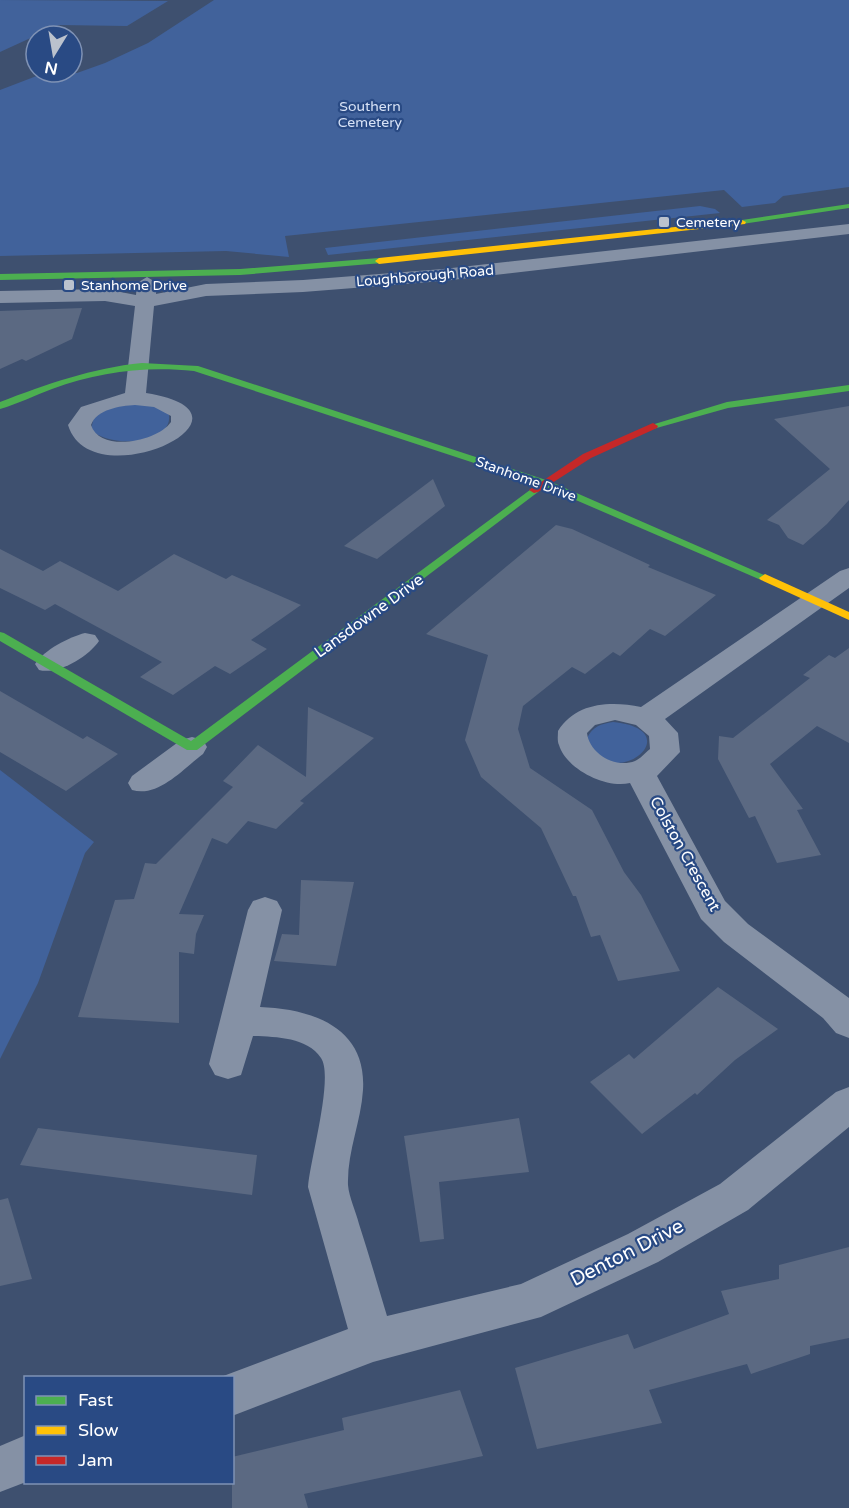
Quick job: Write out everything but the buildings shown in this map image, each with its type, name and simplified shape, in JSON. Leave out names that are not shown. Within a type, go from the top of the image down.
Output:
[{"type":"street","name":"Loughborough Road","points":[[0,277],[318,267],[745,222],[849,206]]},
{"type":"street","name":"Loughborough Road","points":[[0,297],[105,296],[145,302],[206,290],[303,286],[444,275],[849,229]]},
{"type":"street","points":[[135,398],[148,274]]},
{"type":"street","name":"Stanhome Drive","points":[[0,406],[71,376],[139,362],[166,363],[195,368],[544,483],[849,616]]},
{"type":"street","name":"Lansdowne Drive","points":[[143,783],[566,465],[661,422],[719,405],[779,394],[849,388]]},
{"type":"street","points":[[646,718],[849,576]]},
{"type":"street","points":[[0,636],[192,747]]},
{"type":"street","points":[[49,664],[85,641]]},
{"type":"street","points":[[600,712],[631,712],[646,718],[663,734],[664,752],[651,767],[639,771],[606,771],[590,765],[572,746],[571,735],[576,725],[586,717],[600,712]]},
{"type":"street","name":"Colston Crescent","points":[[639,771],[713,910],[736,933],[836,1008],[849,1023]]},
{"type":"street","points":[[228,1064],[265,910]]},
{"type":"street","points":[[238,1021],[291,1024],[317,1032],[336,1045],[345,1066],[344,1092],[327,1168],[328,1187],[374,1341]]},
{"type":"street","name":"Denton Drive","points":[[234,1393],[374,1341],[526,1303],[643,1248],[734,1197],[819,1130],[849,1102]]},
{"type":"street","points":[[0,1469],[24,1459]]},
{"type":"green space","points":[[0,0],[168,1],[127,26],[24,24],[24,41],[0,52]]},
{"type":"green space","name":"Southern Cemetery","points":[[214,0],[849,0],[849,187],[783,196],[775,203],[742,207],[724,190],[285,236],[289,257],[226,251],[0,256],[0,90],[24,81],[24,84],[84,84],[84,70],[148,43]]},
{"type":"green space","points":[[700,206],[715,209],[720,213],[328,255],[325,248]]},
{"type":"green space","points":[[146,403],[164,410],[169,415],[167,425],[161,433],[138,441],[124,441],[99,435],[91,429],[94,417],[111,407]]},
{"type":"green space","points":[[613,722],[634,727],[645,734],[647,743],[643,752],[634,759],[622,763],[609,762],[593,750],[587,738],[589,734],[598,726]]},
{"type":"green space","points":[[0,770],[94,842],[85,853],[38,983],[0,1059]]},
{"type":"traffic: fast","points":[[742,222],[849,206]]},
{"type":"traffic: fast","points":[[0,277],[240,272],[379,261]]},
{"type":"traffic: fast","points":[[0,406],[72,379],[118,368],[142,366],[195,368],[545,483],[765,578]]},
{"type":"traffic: fast","points":[[653,426],[727,405],[849,388]]},
{"type":"traffic: fast","points":[[0,636],[192,747],[534,490]]},
{"type":"traffic: slow","points":[[379,261],[742,222]]},
{"type":"traffic: slow","points":[[765,578],[849,616]]},
{"type":"traffic: jam","points":[[534,490],[587,456],[653,426]]},
{"type":"place","name":"Cemetery","points":[[664,222]]},
{"type":"place","name":"Stanhome Drive","points":[[69,285]]}]
